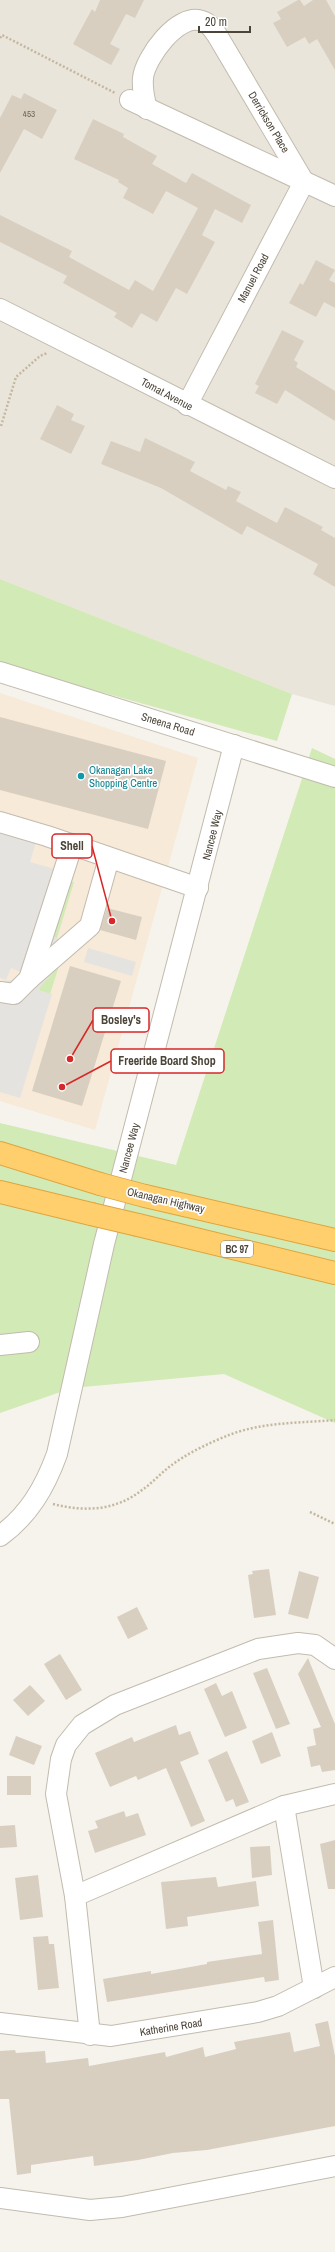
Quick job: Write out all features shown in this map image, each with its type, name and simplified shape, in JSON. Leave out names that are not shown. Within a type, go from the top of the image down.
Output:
[{"type":"highway","name":"Okanagan Highway","points":[[0,1153],[100,1184],[145,1196],[335,1240]]},
{"type":"highway","name":"BC 97","points":[[0,1192],[335,1273]]},
{"type":"street","name":"Derrickson Place","points":[[192,20],[202,20],[211,26],[218,35],[304,182],[138,105],[143,93],[143,77],[151,59],[176,26],[192,20]]},
{"type":"street","points":[[304,182],[335,196]]},
{"type":"street","name":"Manuel Road","points":[[187,405],[304,182]]},
{"type":"street","name":"Tomat Avenue","points":[[0,308],[187,405],[335,478]]},
{"type":"street","name":"Sneena Road","points":[[0,672],[335,777]]},
{"type":"street","name":"Nancee Way","points":[[0,1536],[16,1524],[35,1500],[48,1479],[57,1454],[104,1244],[198,888],[234,745]]},
{"type":"street","points":[[0,822],[47,836],[72,846],[198,888]]},
{"type":"street","points":[[29,979],[72,846]]},
{"type":"street","points":[[0,992],[14,994],[90,926],[109,858]]},
{"type":"street","points":[[0,1345],[29,1342]]},
{"type":"street","points":[[90,2035],[76,1896],[56,1794],[61,1759],[66,1745],[82,1725],[115,1704],[258,1649],[298,1643],[315,1645],[335,1659]]},
{"type":"street","points":[[76,1896],[284,1806],[335,1794]]},
{"type":"street","points":[[284,1806],[314,1988]]},
{"type":"street","name":"Katherine Road","points":[[0,2023],[90,2035],[111,2036],[237,2017],[278,2006],[335,1977]]},
{"type":"street","points":[[0,2198],[90,2210],[122,2207],[335,2166]]},
{"type":"path","points":[[0,38],[2,36],[138,105]]},
{"type":"path","points":[[0,427],[16,377],[40,356],[69,343]]},
{"type":"path","points":[[35,1500],[83,1510],[100,1509],[121,1502],[142,1491],[168,1468],[183,1458],[230,1434],[265,1426],[335,1420]]},
{"type":"path","points":[[310,1512],[335,1524]]},
{"type":"shaded area","points":[[0,0],[335,0],[335,706],[292,694],[0,579]]},
{"type":"shaded area","name":"Okanagan Lake Shopping Centre","points":[[0,693],[198,758],[95,1130],[0,1101]]},
{"type":"shaded area","points":[[0,828],[37,838],[30,862],[55,869],[70,881],[53,937],[82,946],[67,957],[39,988],[40,991],[52,994],[20,1098],[0,1092],[0,981],[13,980],[21,972],[11,968],[6,980],[0,978]]},
{"type":"shaded area","points":[[88,948],[136,962],[132,976],[84,962]]},
{"type":"green space","points":[[0,579],[292,694],[277,741],[0,664]]},
{"type":"green space","points":[[312,748],[335,759],[335,1423],[224,1374],[72,1388],[0,1413],[0,1123],[176,1165]]},
{"type":"green space","points":[[70,881],[74,882],[57,938],[53,937]]},
{"type":"green space","points":[[59,966],[50,994],[40,991],[39,988]]},
{"type":"building","points":[[100,0],[144,0],[135,18],[126,14],[110,44],[120,49],[111,65],[73,44],[92,9],[95,12]]},
{"type":"building","points":[[300,0],[304,6],[313,0],[326,0],[335,16],[335,70],[317,39],[309,44],[305,37],[287,47],[273,23],[281,19],[277,12]]},
{"type":"building","points":[[24,93],[57,110],[42,139],[24,129],[0,173],[0,118],[12,95],[21,99]]},
{"type":"building","points":[[93,119],[124,134],[123,137],[157,156],[152,164],[186,183],[192,173],[251,205],[242,223],[215,209],[202,235],[215,242],[187,294],[176,288],[157,322],[141,313],[132,328],[114,317],[117,313],[63,283],[67,276],[0,242],[0,215],[72,251],[69,257],[129,290],[135,280],[153,291],[198,208],[166,191],[153,214],[123,198],[128,188],[118,182],[119,180],[74,159]]},
{"type":"building","points":[[316,260],[335,270],[329,280],[335,283],[335,308],[324,302],[316,317],[289,303],[300,283],[303,285]]},
{"type":"building","points":[[282,330],[304,341],[294,360],[298,363],[296,367],[335,391],[335,421],[285,390],[277,404],[255,393],[259,386],[255,384]]},
{"type":"building","points":[[57,405],[74,414],[71,420],[85,426],[71,454],[40,439]]},
{"type":"building","points":[[145,438],[195,462],[190,471],[226,490],[228,486],[241,492],[236,501],[277,523],[285,507],[323,527],[321,530],[335,538],[335,587],[313,574],[318,564],[247,526],[242,535],[161,488],[101,464],[111,441],[140,452]]},
{"type":"building","name":"Okanagan Lake Shopping Centre","points":[[0,717],[166,761],[148,829],[0,790]]},
{"type":"building","points":[[107,908],[142,917],[136,940],[100,930]]},
{"type":"building","points":[[70,966],[121,981],[82,1106],[32,1091]]},
{"type":"building","points":[[269,1569],[276,1615],[254,1618],[248,1575],[253,1574],[252,1571]]},
{"type":"building","points":[[299,1571],[319,1577],[308,1619],[288,1614]]},
{"type":"building","points":[[137,1607],[148,1629],[128,1639],[117,1617]]},
{"type":"building","points":[[60,1654],[82,1690],[66,1700],[44,1664]]},
{"type":"building","points":[[308,1658],[335,1724],[335,1770],[322,1772],[320,1765],[311,1767],[307,1747],[316,1745],[313,1729],[321,1727],[298,1674]]},
{"type":"building","points":[[267,1668],[290,1724],[276,1729],[253,1673]]},
{"type":"building","points":[[216,1683],[222,1696],[232,1691],[247,1728],[225,1737],[204,1689]]},
{"type":"building","points":[[30,1685],[45,1701],[28,1716],[13,1700]]},
{"type":"building","points":[[176,1725],[179,1735],[190,1731],[199,1754],[180,1762],[205,1821],[191,1827],[166,1768],[138,1780],[136,1776],[110,1787],[95,1753],[132,1737],[134,1742]]},
{"type":"building","points":[[272,1732],[281,1756],[261,1764],[252,1741]]},
{"type":"building","points":[[16,1736],[42,1746],[34,1765],[9,1755]]},
{"type":"building","points":[[227,1751],[249,1802],[236,1807],[233,1799],[226,1802],[208,1760]]},
{"type":"building","points":[[7,1776],[31,1776],[31,1795],[7,1795]]},
{"type":"building","points":[[124,1811],[126,1817],[138,1813],[146,1835],[95,1853],[88,1831],[98,1828],[95,1821]]},
{"type":"building","points":[[15,1825],[17,1847],[0,1848],[0,1826]]},
{"type":"building","points":[[335,1840],[335,1889],[328,1889],[320,1844]]},
{"type":"building","points":[[270,1846],[272,1875],[252,1878],[250,1847]]},
{"type":"building","points":[[38,1875],[43,1917],[20,1920],[15,1878]]},
{"type":"building","points":[[216,1877],[218,1887],[256,1881],[259,1906],[187,1917],[188,1926],[166,1929],[161,1882]]},
{"type":"building","points":[[273,1920],[279,1980],[265,1982],[264,1977],[107,2002],[103,1979],[151,1971],[151,1974],[207,1964],[207,1962],[262,1954],[258,1922]]},
{"type":"building","points":[[48,1936],[49,1944],[54,1944],[59,1988],[38,1990],[33,1937]]},
{"type":"building","points":[[328,2021],[335,2056],[335,2126],[207,2150],[173,2153],[138,2160],[94,2166],[93,2156],[31,2165],[31,2173],[17,2175],[9,2099],[0,2099],[0,2051],[15,2050],[16,2053],[45,2051],[46,2063],[88,2058],[89,2066],[165,2052],[166,2057],[203,2047],[205,2057],[236,2049],[234,2042],[290,2032],[294,2052],[320,2046],[315,2024]]},
{"type":"place","name":"Okanagan Lake Shopping Centre","points":[[81,776]]},
{"type":"place","name":"Shell","points":[[112,921]]},
{"type":"place","name":"Bosley's","points":[[70,1059]]},
{"type":"place","name":"Freeride Board Shop","points":[[62,1087]]}]
